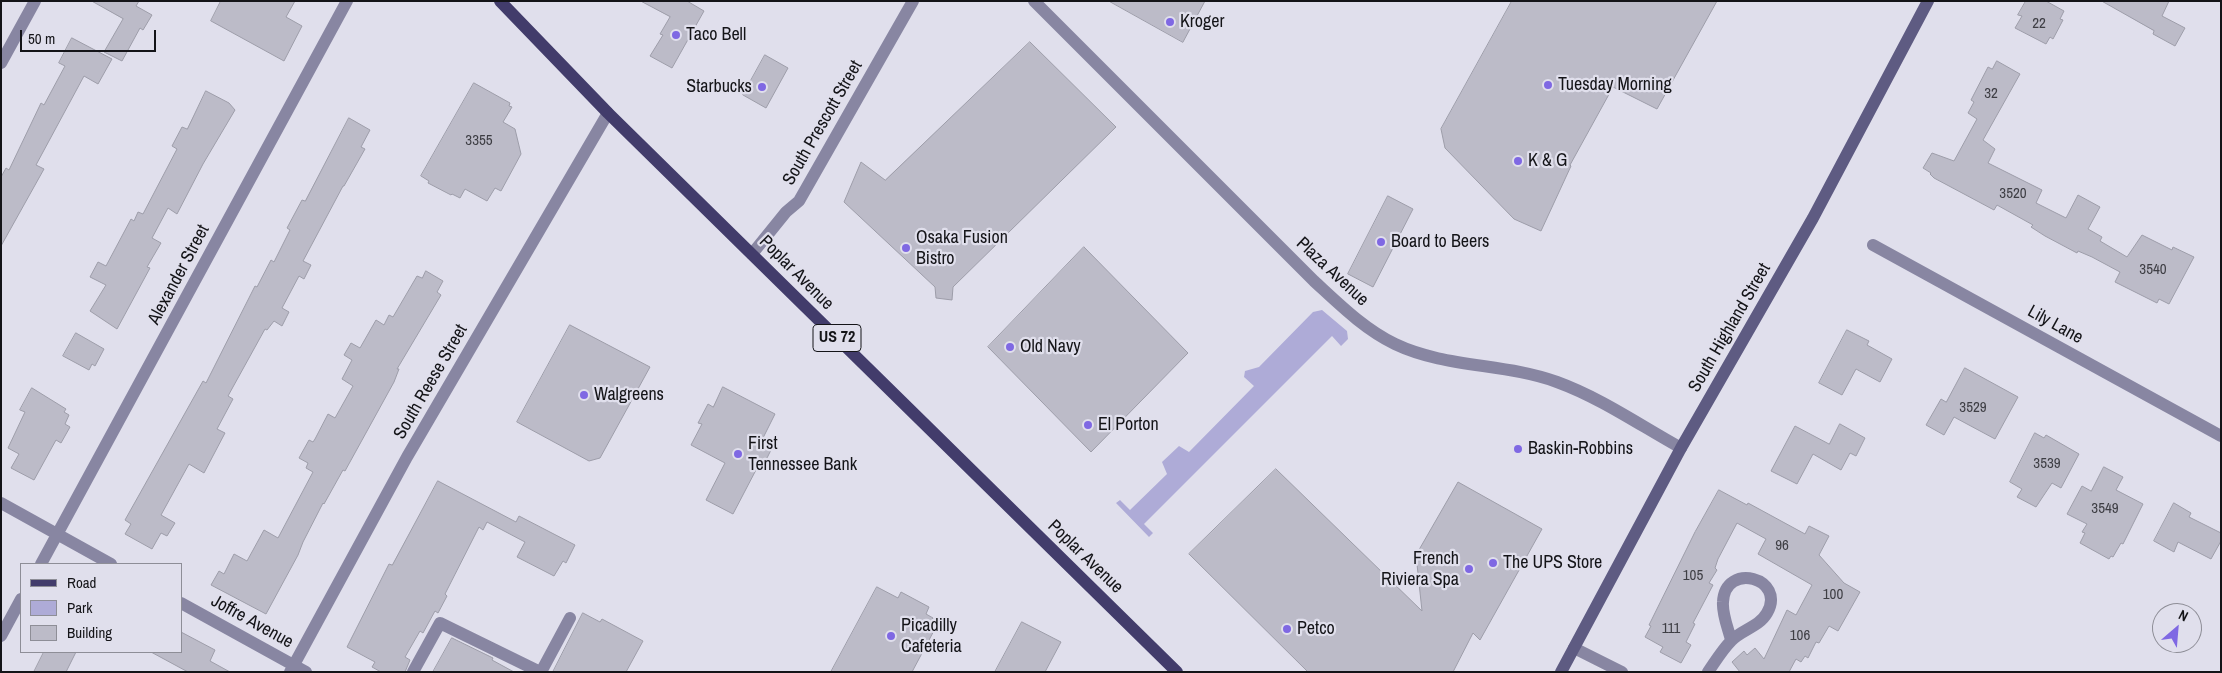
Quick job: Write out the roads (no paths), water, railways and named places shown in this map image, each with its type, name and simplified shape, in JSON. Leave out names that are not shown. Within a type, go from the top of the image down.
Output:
[{"type":"main road","name":"Poplar Avenue","points":[[500,1],[608,112],[1177,672]]},
{"type":"main road","name":"South Highland Street","points":[[1561,672],[1681,448],[1813,218],[1928,1]]},
{"type":"street","points":[[1,63],[35,1]]},
{"type":"street","name":"Alexander Street","points":[[42,563],[347,1]]},
{"type":"street","name":"South Prescott Street","points":[[752,254],[786,212],[799,201],[913,1]]},
{"type":"street","name":"Plaza Avenue","points":[[1034,1],[1314,282],[1357,320],[1395,344],[1428,356],[1557,382],[1596,400],[1681,448]]},
{"type":"street","name":"South Reese Street","points":[[292,668],[407,457],[608,112]]},
{"type":"street","name":"Lily Lane","points":[[1873,245],[2221,436]]},
{"type":"street","points":[[1,503],[109,563]]},
{"type":"street","points":[[1708,672],[1731,640],[1760,622],[1768,612],[1770,600],[1768,589],[1758,579],[1747,577],[1735,581],[1725,591],[1723,603],[1731,640]]},
{"type":"street","points":[[1,636],[20,601]]},
{"type":"street","name":"Joffre Avenue","points":[[182,604],[292,668],[306,672]]},
{"type":"street","points":[[413,672],[440,623],[541,672],[570,618]]},
{"type":"street","points":[[1574,648],[1622,672]]},
{"type":"place","name":"Kroger","points":[[1170,22]]},
{"type":"place","name":"Taco Bell","points":[[676,35]]},
{"type":"place","name":"Tuesday Morning","points":[[1548,85]]},
{"type":"place","name":"Starbucks","points":[[762,87]]},
{"type":"place","name":"K & G","points":[[1518,161]]},
{"type":"place","name":"Board to Beers","points":[[1381,242]]},
{"type":"place","name":"Osaka Fusion Bistro","points":[[906,248]]},
{"type":"place","name":"Old Navy","points":[[1010,347]]},
{"type":"place","name":"Walgreens","points":[[584,395]]},
{"type":"place","name":"El Porton","points":[[1088,425]]},
{"type":"place","name":"Baskin-Robbins","points":[[1518,449]]},
{"type":"place","name":"First Tennessee Bank","points":[[738,454]]},
{"type":"place","name":"The UPS Store","points":[[1493,563]]},
{"type":"place","name":"French Riviera Spa","points":[[1469,569]]},
{"type":"place","name":"Petco","points":[[1287,629]]},
{"type":"place","name":"Picadilly Cafeteria","points":[[891,636]]}]
